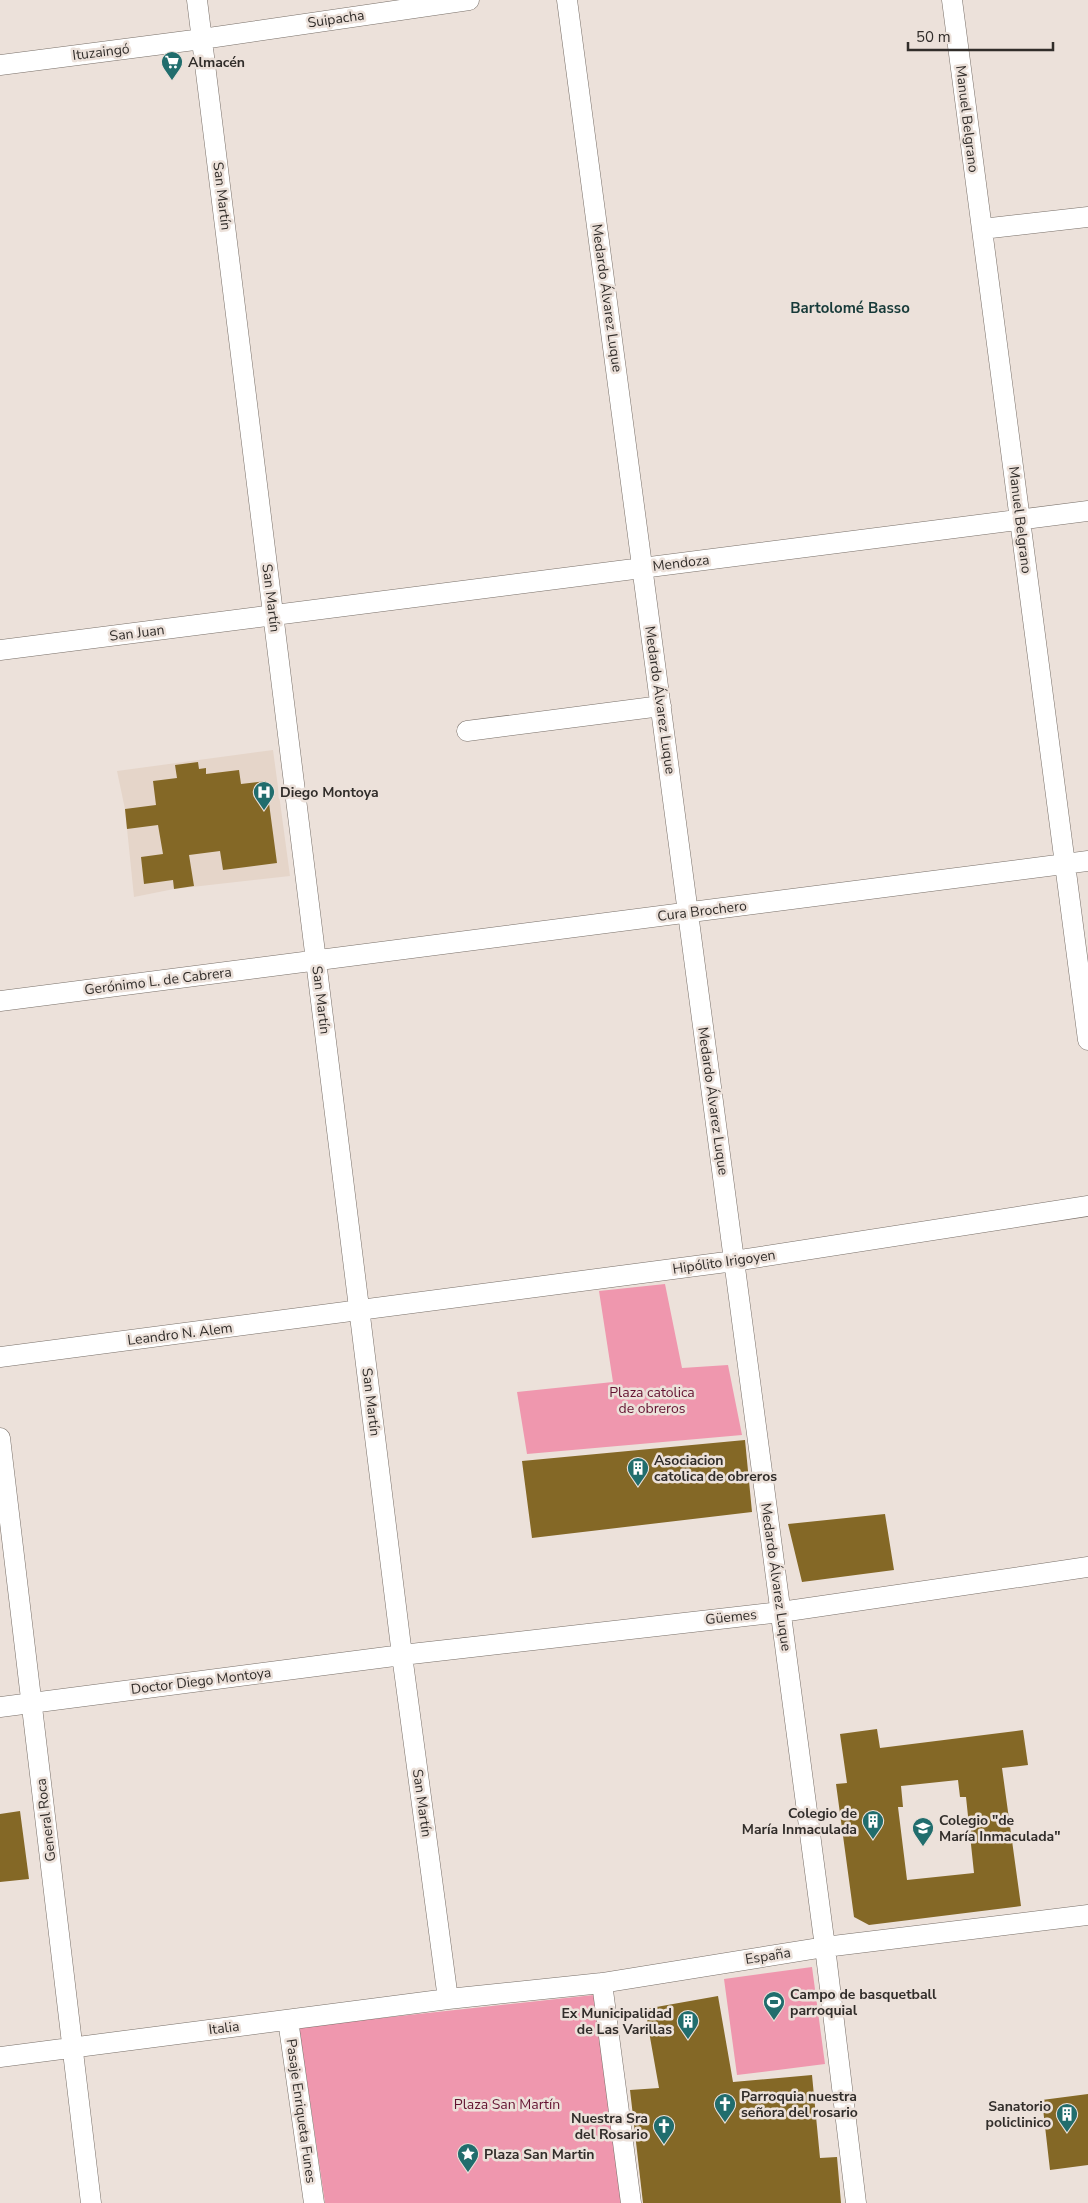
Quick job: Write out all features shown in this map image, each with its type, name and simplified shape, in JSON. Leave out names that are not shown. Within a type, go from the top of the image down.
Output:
[{"type":"street","name":"San Martín","points":[[197,0],[402,1655],[448,1999]]},
{"type":"street","name":"Suipacha","points":[[202,39],[469,0]]},
{"type":"street","name":"Medardo Álvarez Luque","points":[[568,0],[825,1946],[856,2203]]},
{"type":"street","name":"Manuel Belgrano","points":[[952,0],[1088,1040]]},
{"type":"street","name":"Ituzaingó","points":[[0,65],[202,39]]},
{"type":"street","points":[[982,230],[1088,217]]},
{"type":"street","name":"Mendoza","points":[[273,615],[1088,511]]},
{"type":"street","name":"San Juan","points":[[0,650],[273,615]]},
{"type":"street","points":[[467,731],[661,706]]},
{"type":"street","name":"Cura Brochero","points":[[316,961],[1088,861]]},
{"type":"street","name":"Gerónimo L. de Cabrera","points":[[0,1001],[316,961]]},
{"type":"street","name":"Hipólito Irigoyen","points":[[359,1310],[734,1261],[1088,1206]]},
{"type":"street","name":"Leandro N. Alem","points":[[0,1357],[359,1310]]},
{"type":"street","name":"General Roca","points":[[0,1438],[91,2203]]},
{"type":"street","name":"Güemes","points":[[402,1655],[781,1612],[1088,1567]]},
{"type":"street","name":"Doctor Diego Montoya","points":[[0,1707],[402,1655]]},
{"type":"street","name":"España","points":[[448,1999],[602,1983],[825,1946],[1088,1915]]},
{"type":"street","points":[[602,1983],[630,2203]]},
{"type":"street","name":"Italia","points":[[0,2057],[448,1999]]},
{"type":"street","name":"Pasaje Enriqueta Funes","points":[[288,2020],[314,2203]]},
{"type":"shaded area","points":[[273,750],[290,876],[174,889],[134,897],[125,809],[117,771]]},
{"type":"green space","name":"Plaza catolica de obreros","points":[[665,1284],[682,1368],[728,1365],[742,1435],[527,1454],[517,1392],[613,1382],[599,1291]]},
{"type":"green space","name":"Campo de basquetball parroquial","points":[[812,1967],[825,2064],[737,2075],[724,1979]]},
{"type":"green space","name":"Plaza San Martín","points":[[594,1995],[623,2203],[325,2203],[299,2027]]},
{"type":"building","points":[[198,762],[199,769],[206,768],[206,774],[239,770],[241,784],[266,781],[277,863],[223,870],[220,851],[189,855],[194,886],[174,889],[173,880],[144,884],[141,857],[163,854],[158,825],[127,829],[125,809],[156,805],[153,781],[177,778],[175,765]]},
{"type":"building","name":"Asociacion catolica de obreros","points":[[745,1440],[752,1512],[532,1538],[522,1461]]},
{"type":"building","points":[[885,1514],[894,1570],[802,1582],[788,1524]]},
{"type":"building","name":"Colegio de María Inmaculada","points":[[877,1729],[880,1748],[1023,1730],[1028,1765],[1002,1768],[1021,1906],[869,1925],[854,1917],[836,1784],[847,1783],[840,1734]],"holes":[[[958,1780],[960,1797],[966,1797],[974,1873],[907,1880],[898,1807],[903,1807],[901,1786]]]},
{"type":"building","points":[[20,1811],[29,1879],[0,1882],[0,1814]]},
{"type":"building","points":[[718,1996],[733,2082],[812,2075],[820,2158],[837,2157],[841,2203],[643,2203],[630,2090],[659,2088],[645,2009]]},
{"type":"building","name":"Sanatorio policlinico","points":[[1088,2094],[1088,2165],[1050,2170],[1042,2100]]},
{"type":"place","name":"Almacén","points":[[172,81]]},
{"type":"place","name":"Diego Montoya","points":[[264,811]]},
{"type":"place","name":"Asociacion catolica de obreros","points":[[638,1487]]},
{"type":"place","name":"Colegio de María Inmaculada","points":[[873,1840]]},
{"type":"place","name":"Colegio \"de María Inmaculada\"","points":[[923,1847]]},
{"type":"place","name":"Campo de basquetball parroquial","points":[[774,2021]]},
{"type":"place","name":"Ex Municipalidad de Las Varillas","points":[[688,2040]]},
{"type":"place","name":"Parroquia nuestra señora del rosario","points":[[725,2123]]},
{"type":"place","name":"Sanatorio policlinico","points":[[1067,2133]]},
{"type":"place","name":"Nuestra Sra del Rosario","points":[[664,2145]]},
{"type":"place","name":"Plaza San Martin","points":[[468,2173]]},
{"type":"district","name":"Bartolomé Basso","points":[[850,308]]}]
